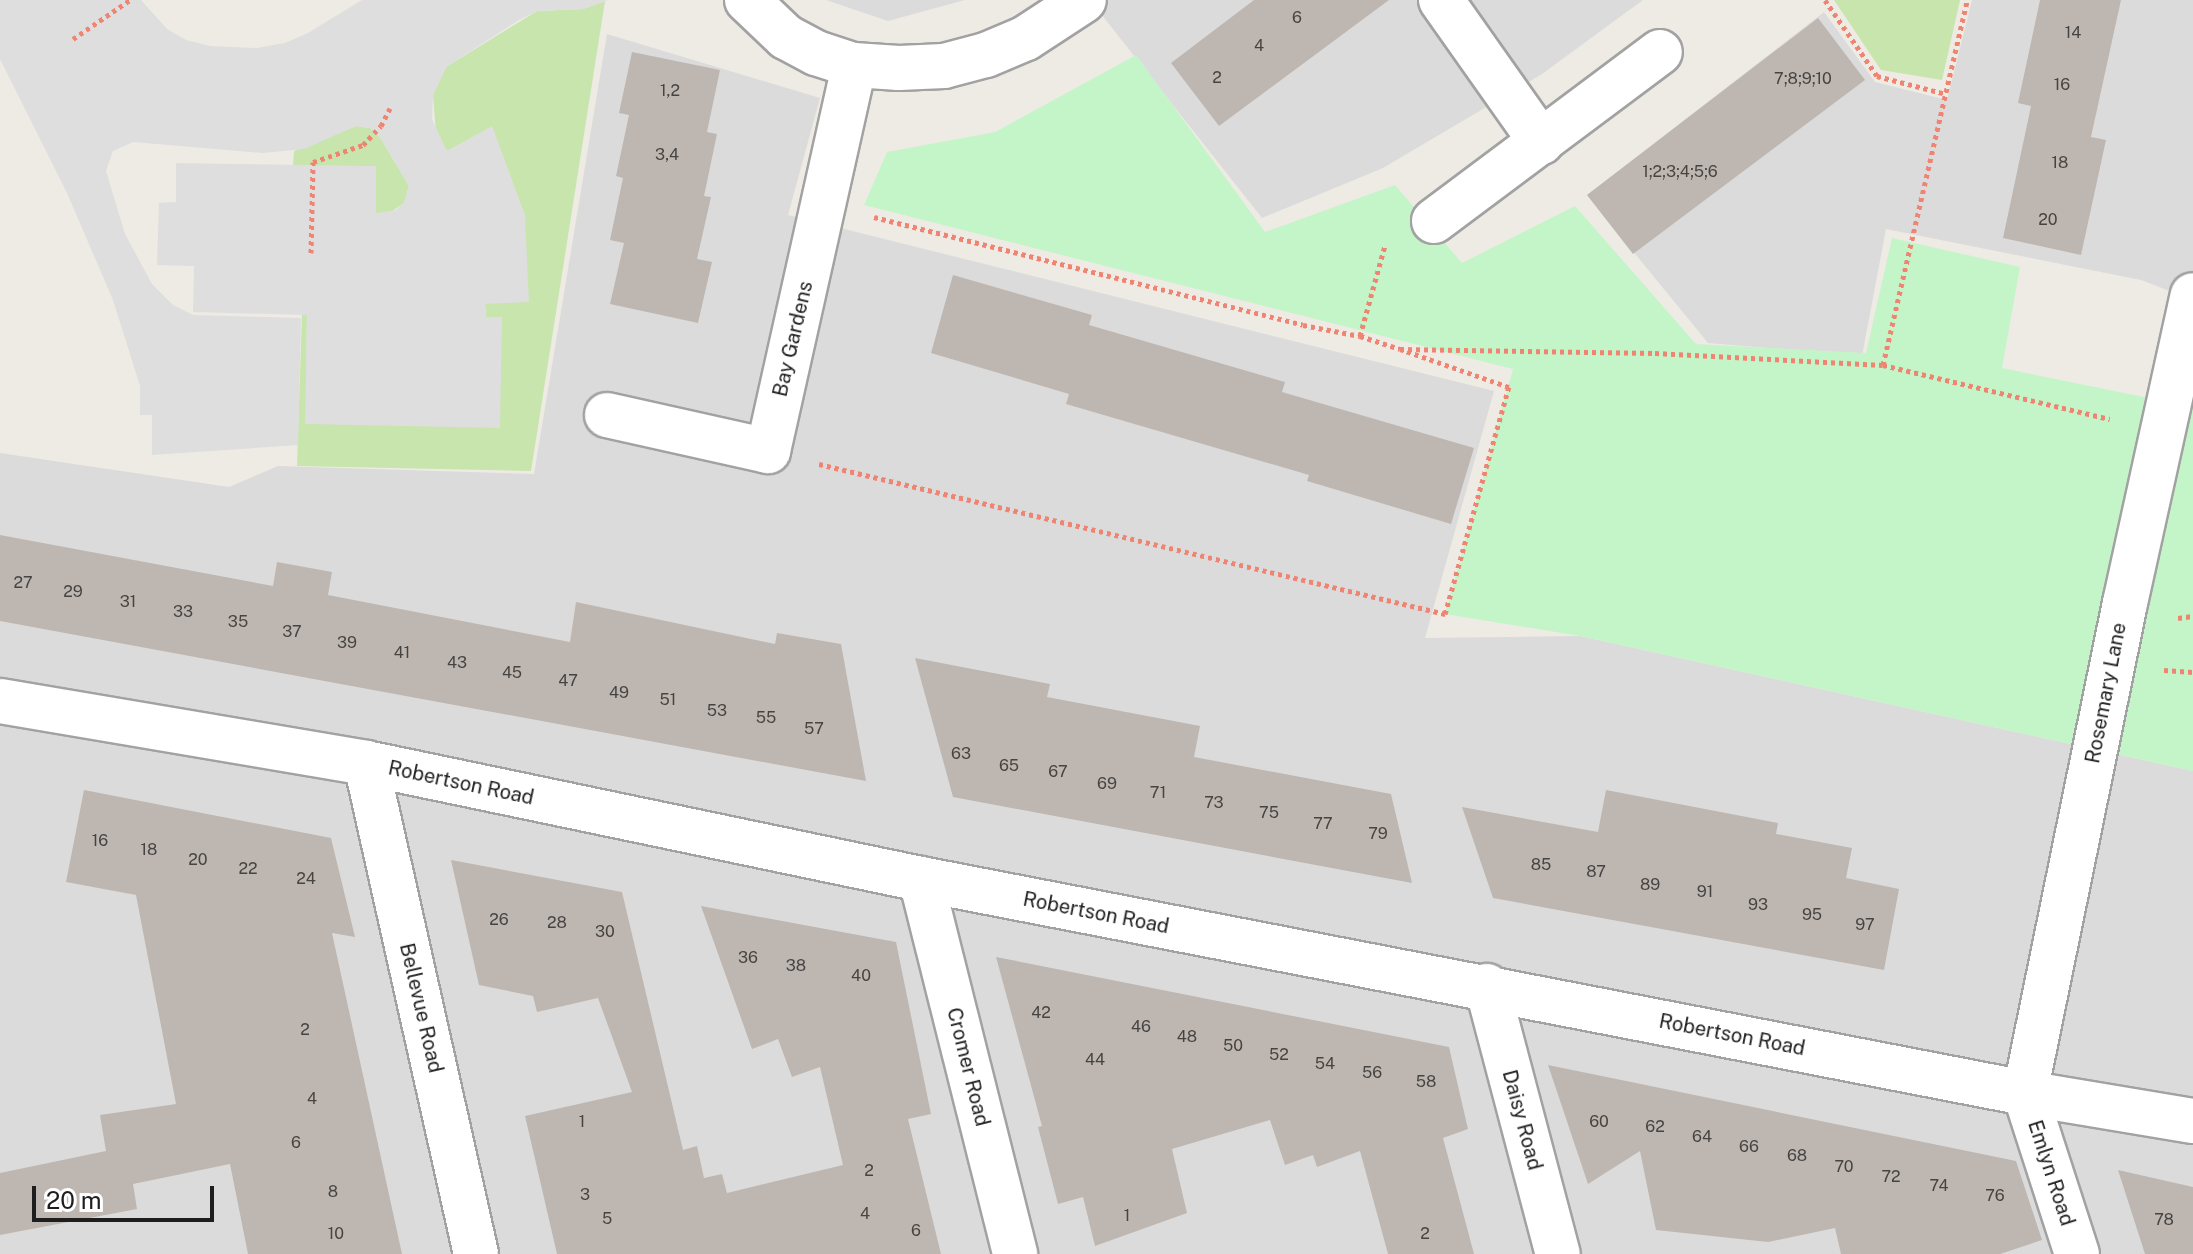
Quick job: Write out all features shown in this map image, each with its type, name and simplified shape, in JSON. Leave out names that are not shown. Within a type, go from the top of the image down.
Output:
[{"type":"street","points":[[747,0],[786,37],[816,53],[854,65],[944,66],[986,55],[1026,38],[1084,0]]},
{"type":"street","points":[[1441,0],[1541,142]]},
{"type":"street","points":[[1434,221],[1660,52]]},
{"type":"street","name":"Bay Gardens","points":[[768,451],[854,65]]},
{"type":"street","name":"Rosemary Lane","points":[[2025,1093],[2193,295]]},
{"type":"street","points":[[607,415],[768,451]]},
{"type":"street","name":"Robertson Road","points":[[0,701],[366,763],[921,879],[1487,986],[2025,1093],[2193,1121]]},
{"type":"street","name":"Bellevue Road","points":[[366,763],[476,1254]]},
{"type":"street","name":"Cromer Road","points":[[921,879],[1015,1254]]},
{"type":"street","name":"Daisy Road","points":[[1487,986],[1558,1254]]},
{"type":"street","name":"Emlyn Road","points":[[2025,1093],[2077,1254]]},
{"type":"path","points":[[73,39],[130,0]]},
{"type":"path","points":[[1825,0],[1877,76],[1946,94]]},
{"type":"path","points":[[1883,365],[1967,0]]},
{"type":"path","points":[[311,253],[313,162],[363,145],[381,126],[390,108]]},
{"type":"path","points":[[768,451],[1445,614],[1509,387],[1360,336],[1303,325],[823,204]]},
{"type":"path","points":[[1360,336],[1375,279]]},
{"type":"path","points":[[1400,349],[1655,353],[1883,365],[2162,431]]},
{"type":"shaded area","points":[[0,0],[141,0],[167,29],[186,40],[210,46],[257,48],[285,43],[308,33],[362,0],[607,0],[583,9],[537,11],[519,20],[446,67],[433,95],[432,119],[447,151],[492,126],[525,216],[529,302],[485,304],[486,317],[502,317],[500,428],[305,424],[307,315],[193,312],[194,266],[157,265],[159,203],[176,202],[176,163],[376,166],[376,213],[396,210],[404,202],[409,186],[380,137],[370,128],[356,126],[304,149],[263,153],[133,142],[113,151],[106,171],[125,234],[152,284],[173,305],[193,315],[301,318],[298,445],[152,455],[152,415],[140,415],[140,386],[113,300],[67,193],[0,59]]},
{"type":"shaded area","points":[[826,0],[965,0],[888,21]]},
{"type":"shaded area","points":[[1090,0],[1643,0],[1542,74],[1383,168],[1262,218]]},
{"type":"shaded area","points":[[1972,0],[2193,0],[2193,300],[2141,280],[1886,229],[1862,356],[1708,343],[1587,195],[1824,12],[1875,82],[1947,100]]},
{"type":"shaded area","points":[[607,34],[820,98],[788,215],[1494,391],[1425,638],[1580,636],[2193,771],[2193,1254],[0,1254],[0,453],[229,487],[278,466],[534,474]]},
{"type":"green space","points":[[1834,0],[1960,0],[1942,80],[1881,70]]},
{"type":"green space","points":[[605,1],[531,471],[297,466],[302,314],[307,314],[306,424],[502,317],[486,317],[485,303],[525,216],[492,127],[447,151],[436,133],[433,95],[446,67],[537,11],[583,9]]},
{"type":"green space","points":[[1136,55],[1265,232],[1395,185],[1462,263],[1575,206],[1696,344],[1866,353],[1892,238],[2020,267],[2002,368],[2193,407],[2193,771],[1580,636],[1445,614],[1513,369],[864,205],[887,152],[995,132]]},
{"type":"green space","points":[[356,126],[370,128],[380,137],[409,186],[404,203],[388,214],[376,214],[293,165],[294,151]]},
{"type":"building","points":[[1254,0],[1389,0],[1219,126],[1171,63]]},
{"type":"building","points":[[2040,0],[2121,0],[2091,137],[2106,140],[2081,255],[2003,238],[2031,106],[2018,103]]},
{"type":"building","points":[[1818,18],[1865,80],[1633,254],[1587,195]]},
{"type":"building","points":[[632,52],[720,70],[707,132],[717,134],[704,196],[711,197],[697,259],[712,262],[698,323],[610,304],[624,243],[610,240],[623,178],[616,176],[629,115],[619,113]]},
{"type":"building","points":[[953,275],[1092,315],[1089,325],[1285,382],[1282,392],[1474,448],[1451,524],[1307,481],[1309,475],[1066,404],[1069,394],[931,353]]},
{"type":"building","points":[[0,535],[273,586],[277,562],[332,572],[328,595],[570,642],[576,602],[775,644],[777,633],[841,644],[866,781],[0,621]]},
{"type":"building","points":[[915,658],[1050,684],[1047,697],[1200,726],[1194,757],[1391,794],[1412,883],[953,797]]},
{"type":"building","points":[[84,790],[331,838],[355,937],[332,933],[402,1254],[248,1254],[230,1164],[133,1184],[137,1209],[0,1235],[0,1173],[106,1151],[100,1115],[176,1104],[136,895],[66,882]]},
{"type":"building","points":[[1606,790],[1778,823],[1776,834],[1852,848],[1846,878],[1899,889],[1884,970],[1493,898],[1462,807],[1598,832]]},
{"type":"building","points":[[451,860],[622,892],[683,1150],[697,1146],[704,1178],[722,1174],[727,1193],[843,1165],[820,1067],[792,1077],[778,1039],[752,1049],[701,906],[896,942],[931,1114],[908,1119],[941,1254],[557,1254],[525,1116],[632,1092],[598,998],[537,1012],[533,996],[479,985]]},
{"type":"building","points":[[996,957],[1449,1047],[1468,1129],[1443,1138],[1474,1254],[1388,1254],[1360,1151],[1317,1167],[1313,1155],[1285,1165],[1270,1120],[1172,1149],[1187,1213],[1095,1246],[1083,1197],[1058,1204],[1038,1127],[1042,1126]]},
{"type":"building","points":[[1548,1065],[2016,1161],[2042,1240],[2000,1254],[1841,1254],[1835,1228],[1768,1242],[1656,1230],[1640,1151],[1588,1184]]},
{"type":"building","points":[[2118,1170],[2193,1187],[2193,1254],[2145,1254]]}]
